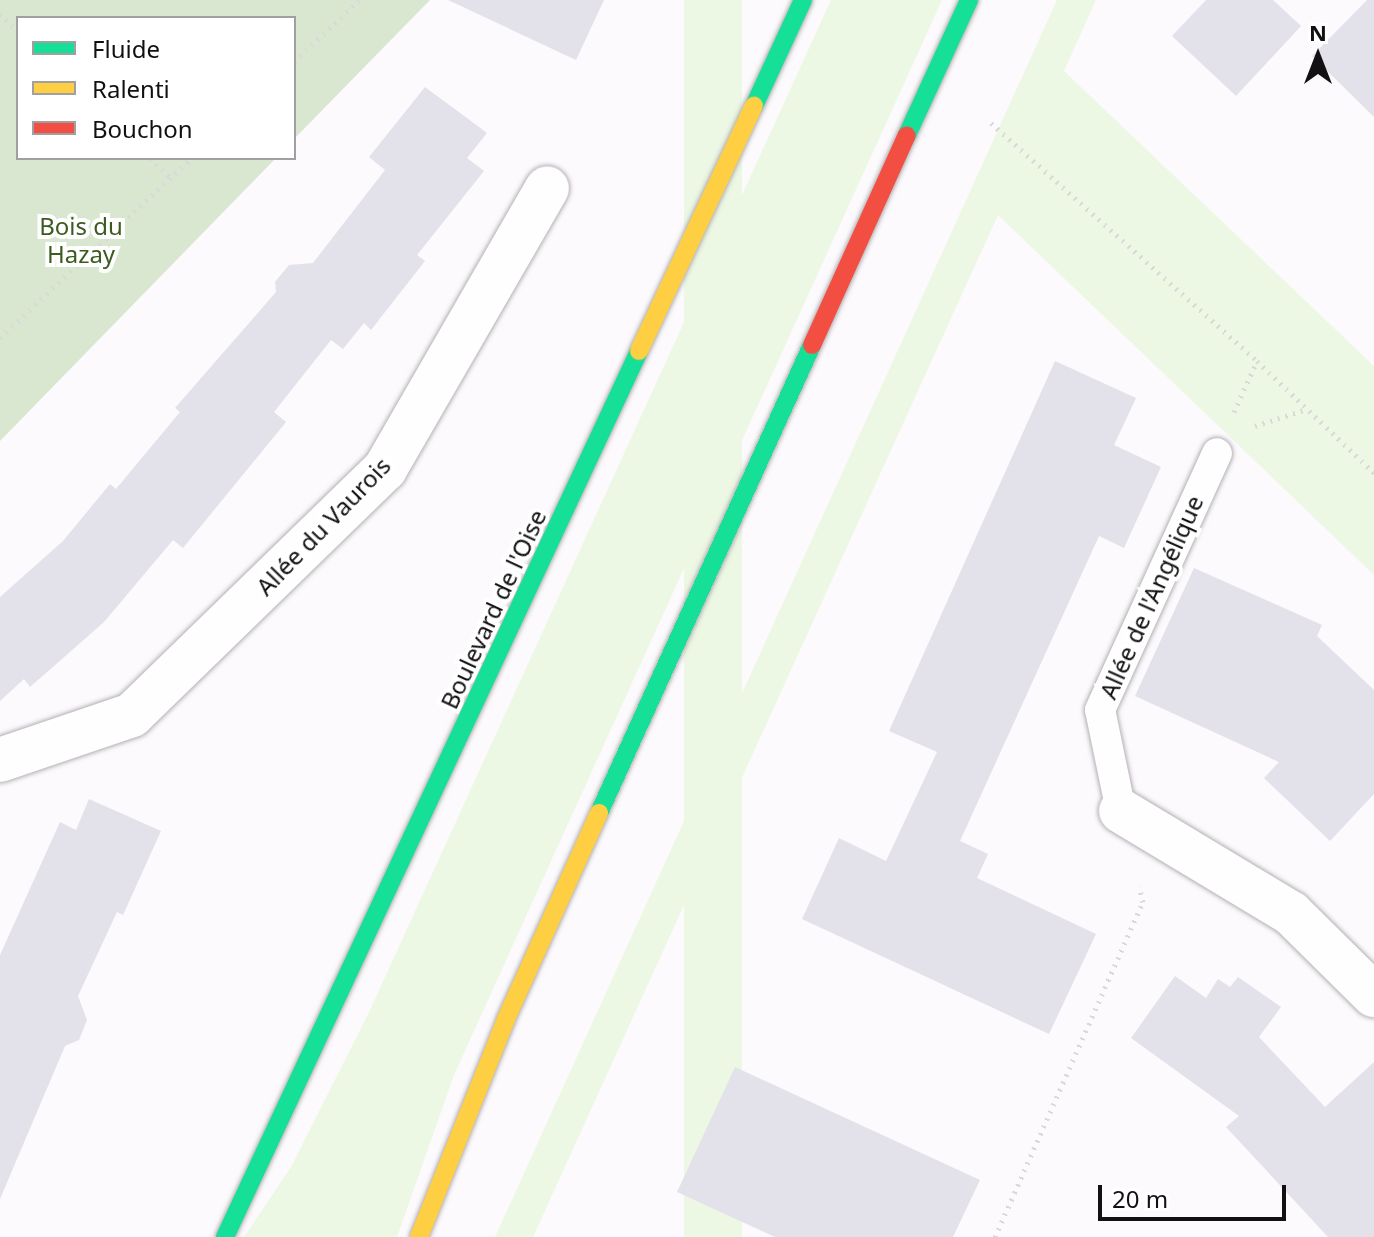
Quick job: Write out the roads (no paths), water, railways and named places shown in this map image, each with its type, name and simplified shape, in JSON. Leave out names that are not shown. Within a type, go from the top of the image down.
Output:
[{"type":"main road","name":"Boulevard de l'Oise","points":[[225,1237],[803,0]]},
{"type":"main road","points":[[419,1237],[512,1004],[969,0]]},
{"type":"street","name":"Allée du Vaurois","points":[[0,760],[132,715],[385,469],[547,188]]},
{"type":"street","points":[[1121,811],[1291,913],[1374,995]]},
{"type":"lane","name":"Allée de l'Angélique","points":[[1121,811],[1100,710],[1217,453]]},
{"type":"park label","name":"Bois du Hazay","points":[[81,240]]}]
